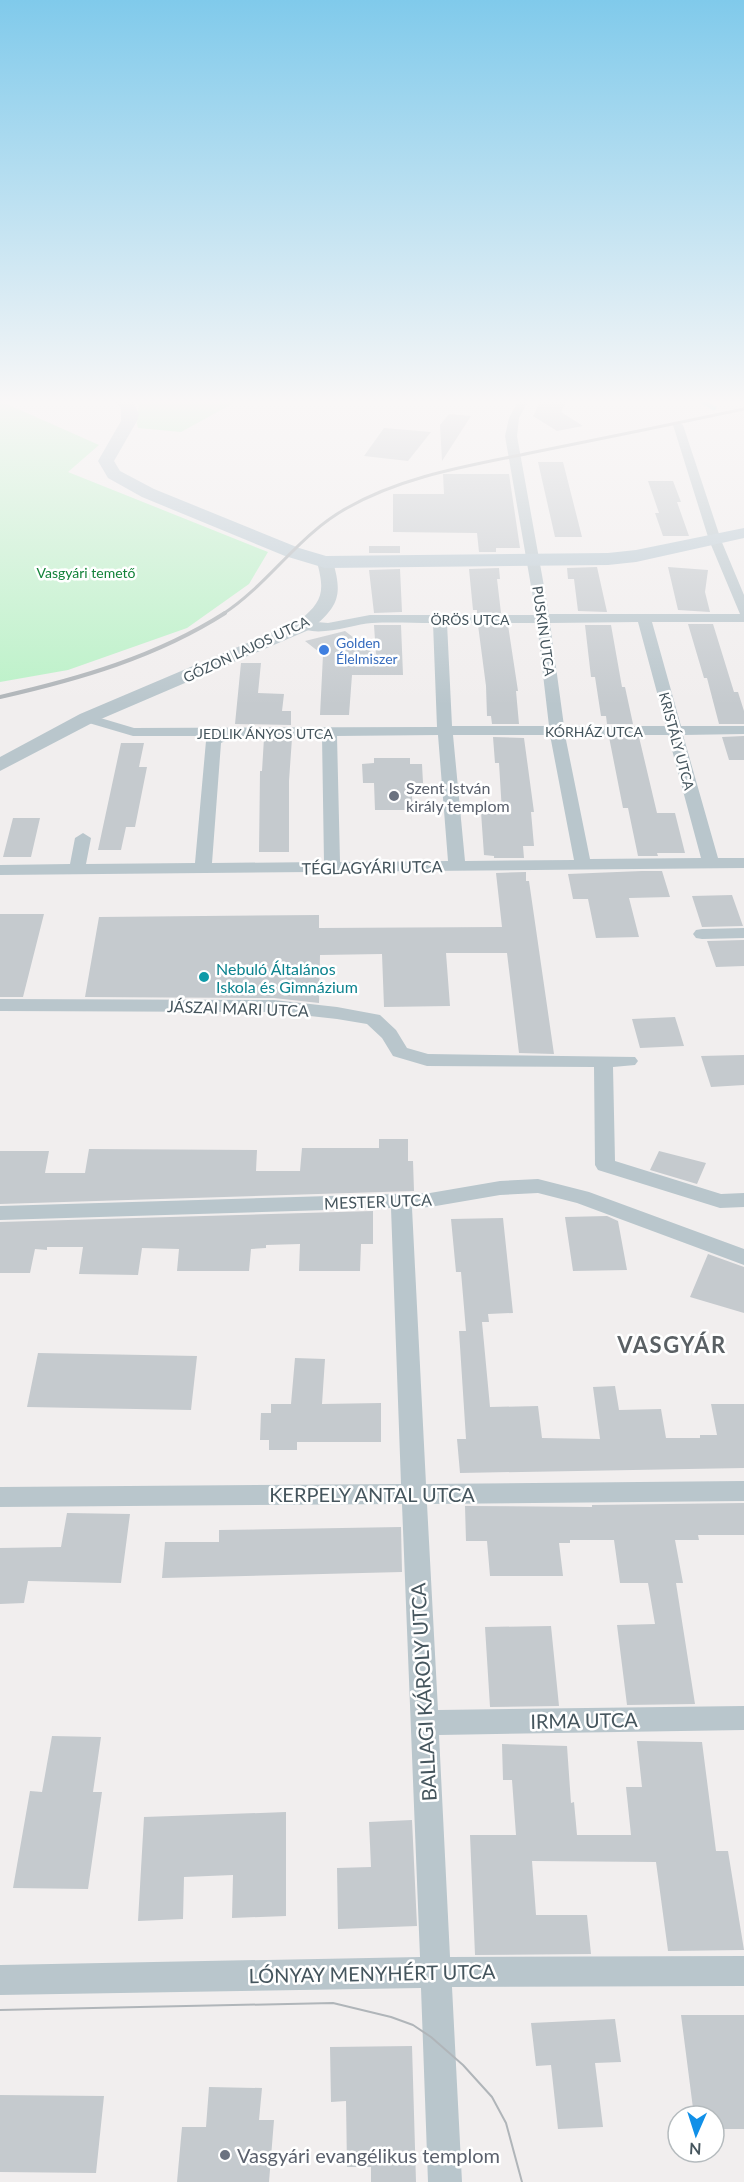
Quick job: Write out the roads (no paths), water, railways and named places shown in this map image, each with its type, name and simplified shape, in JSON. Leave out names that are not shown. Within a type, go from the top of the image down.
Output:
[{"type":"main road","points":[[167,501],[292,552],[325,562],[626,557],[744,533]]},
{"type":"street","name":"PUSKIN UTCA","points":[[523,501],[543,619],[557,731],[583,865]]},
{"type":"street","points":[[702,501],[715,540],[744,611]]},
{"type":"street","name":"GÓZON LAJOS UTCA","points":[[0,765],[87,718],[305,625],[323,611],[331,599],[332,585],[325,562]]},
{"type":"street","name":"KRISTÁLY UTCA","points":[[644,618],[711,863]]},
{"type":"street","name":"ÖRÖS UTCA","points":[[305,625],[328,627],[370,619],[744,618]]},
{"type":"street","points":[[440,619],[445,732],[457,866]]},
{"type":"street","name":"JEDLIK ÁNYOS UTCA","points":[[87,718],[133,732],[445,732]]},
{"type":"street","name":"KÓRHÁZ UTCA","points":[[445,732],[744,730]]},
{"type":"street","points":[[203,869],[214,741],[231,733]]},
{"type":"street","points":[[329,733],[332,868]]},
{"type":"street","points":[[77,870],[83,837]]},
{"type":"street","name":"TÉGLAGYÁRI UTCA","points":[[0,870],[744,863]]},
{"type":"street","points":[[702,934],[744,933]]},
{"type":"street","name":"JÁSZAI MARI UTCA","points":[[0,1005],[274,1006],[373,1019],[389,1034],[400,1052],[427,1060],[628,1061]]},
{"type":"street","points":[[603,1061],[605,1165],[720,1201],[744,1200]]},
{"type":"street","name":"MESTER UTCA","points":[[0,1213],[430,1200],[500,1188],[538,1186],[582,1197],[744,1257]]},
{"type":"street","name":"BALLAGI KÁROLY UTCA","points":[[401,1201],[445,2182]]},
{"type":"street","name":"KERPELY ANTAL UTCA","points":[[0,1497],[744,1491]]},
{"type":"street","name":"IRMA UTCA","points":[[424,1723],[744,1718]]},
{"type":"street","name":"LÓNYAY MENYHÉRT UTCA","points":[[0,1980],[435,1972],[744,1971]]},
{"type":"tram line","points":[[0,2010],[333,2003],[391,2017],[413,2025],[431,2037],[463,2065],[492,2097],[506,2123],[522,2182]]},
{"type":"railway","points":[[223,614],[255,589],[313,532],[329,519],[361,501]]},
{"type":"railway","points":[[0,697],[116,665],[172,642],[225,613]]},
{"type":"place","name":"Golden Élelmiszer","points":[[324,650]]},
{"type":"place","name":"Szent István király templom","points":[[394,796]]},
{"type":"place","name":"Nebuló Általános Iskola és Gimnázium","points":[[204,977]]},
{"type":"place","name":"Vasgyári evangélikus templom","points":[[225,2155]]},
{"type":"district","name":"VASGYÁR","points":[[672,1344]]},
{"type":"park label","name":"Vasgyári temető","points":[[86,572]]}]
